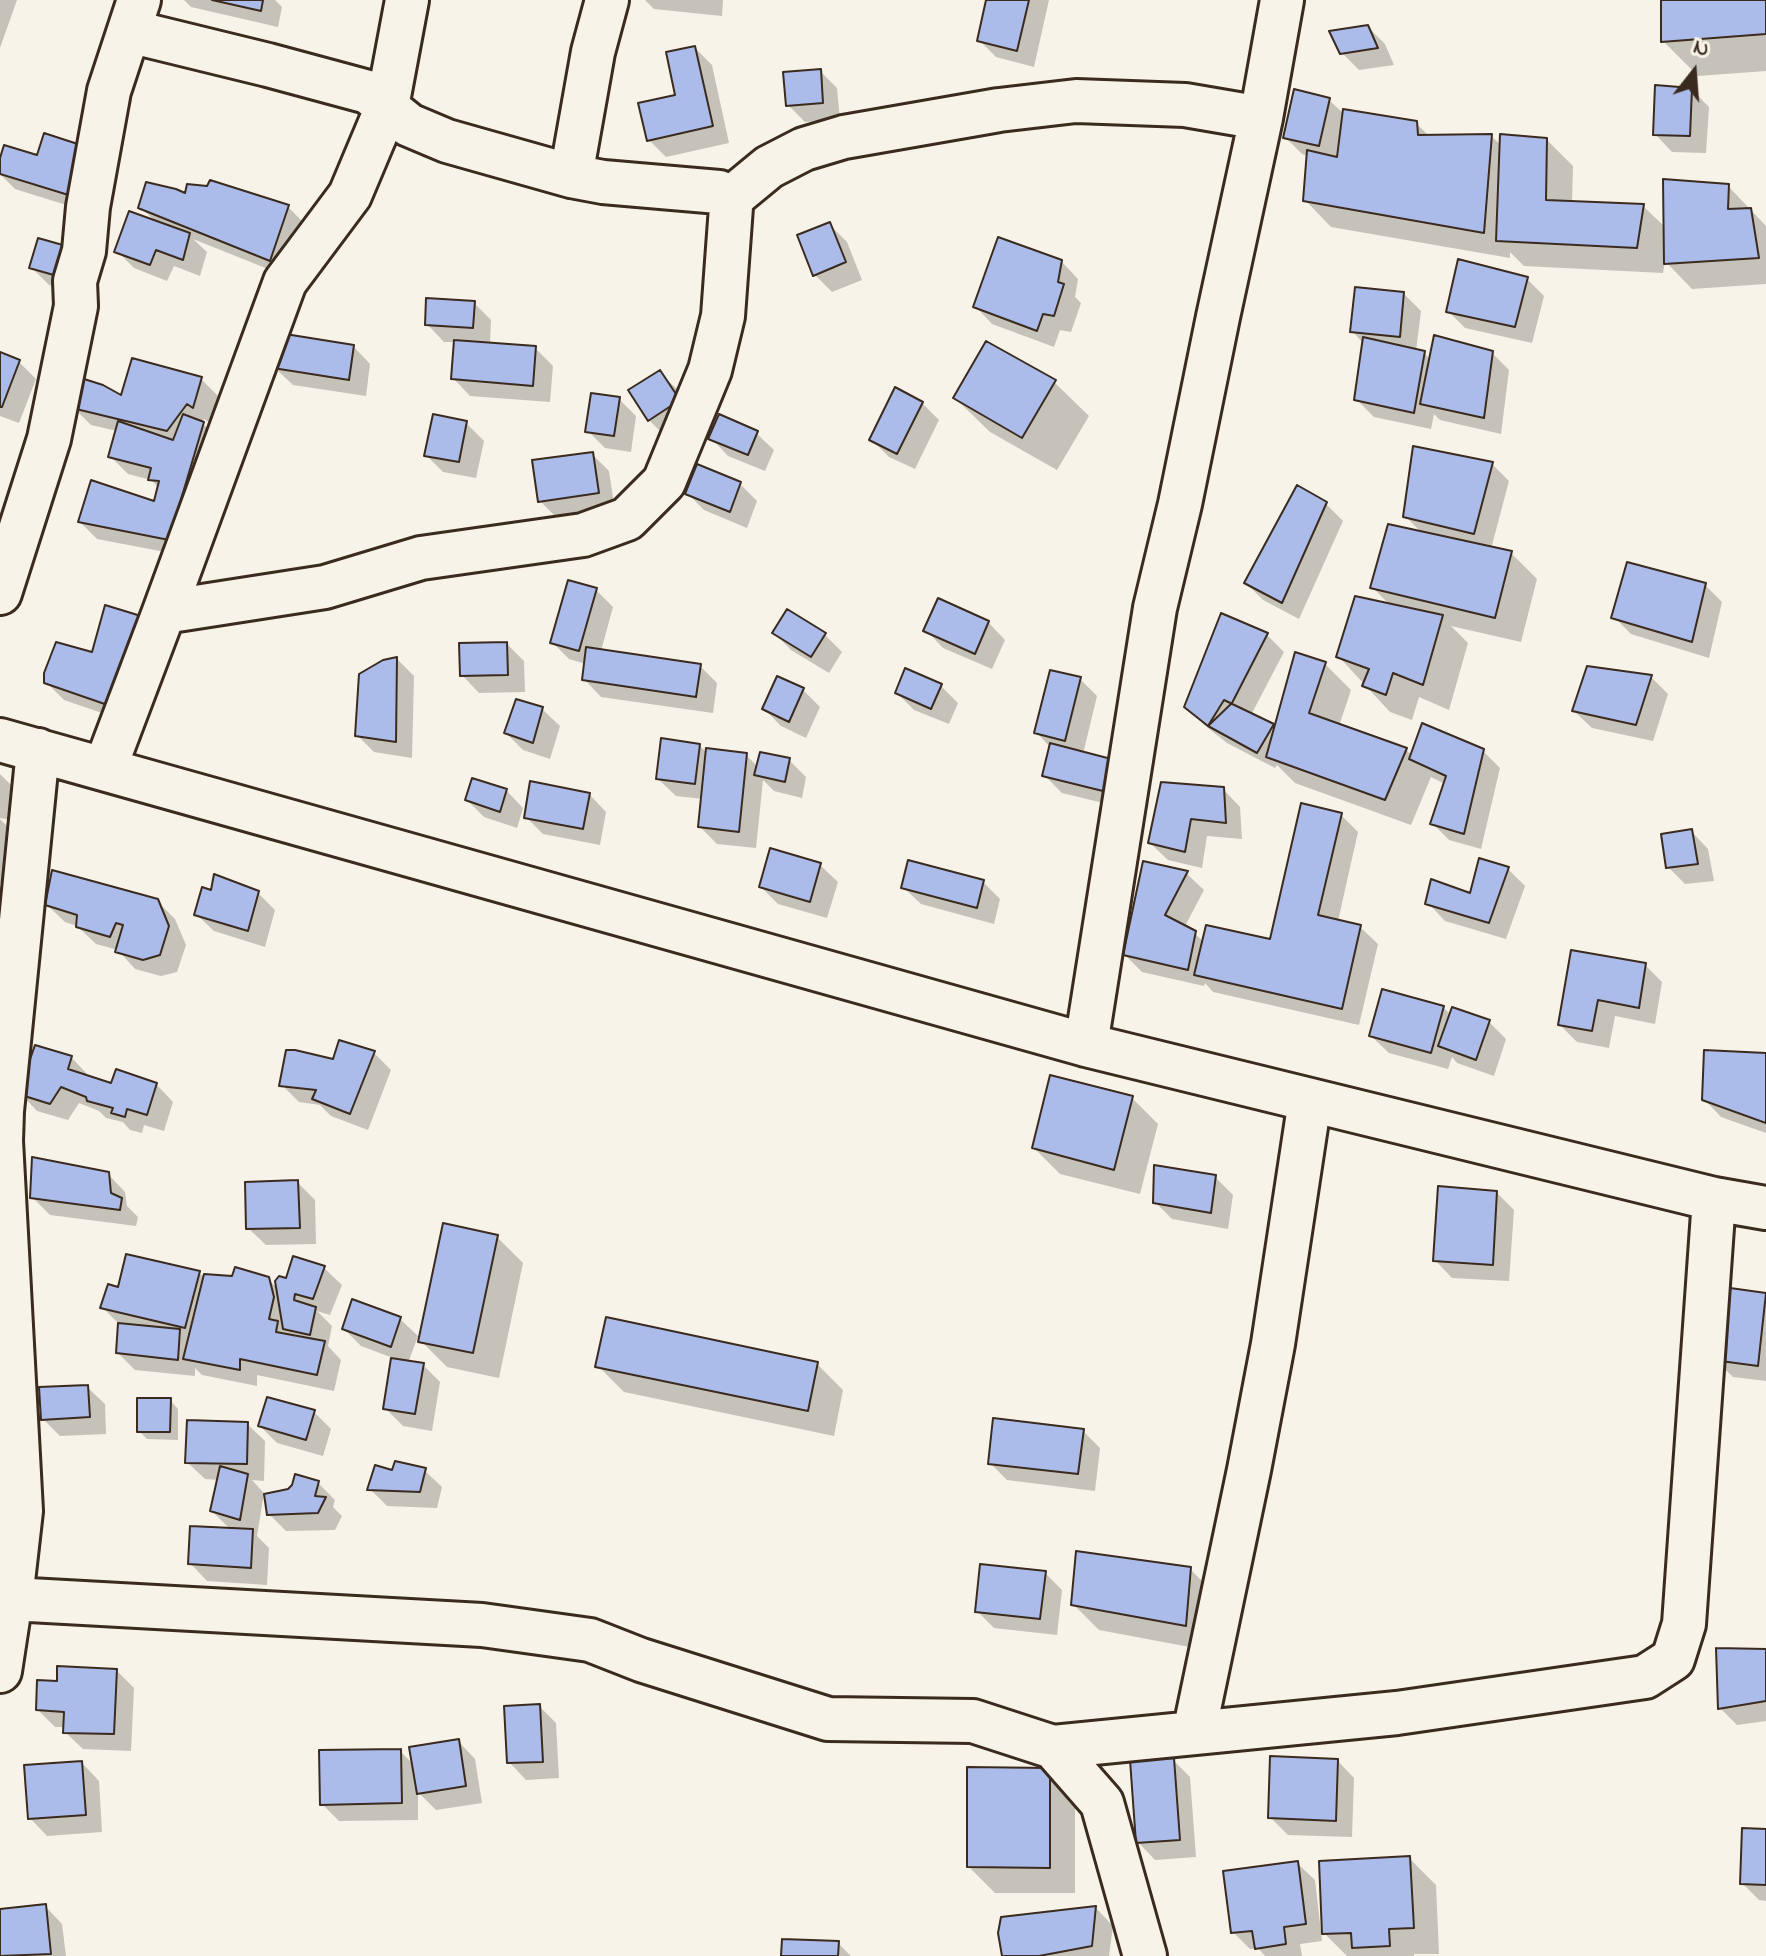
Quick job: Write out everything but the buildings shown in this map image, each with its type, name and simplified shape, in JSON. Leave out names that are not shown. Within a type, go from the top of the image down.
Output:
[{"type":"street","points":[[105,768],[285,282],[350,195],[387,107],[407,0]]},
{"type":"street","points":[[571,176],[593,52],[607,0]]},
{"type":"street","points":[[1086,1045],[1155,608],[1180,504],[1261,118],[1282,0]]},
{"type":"street","points":[[0,593],[49,439],[76,306],[75,281],[84,251],[88,207],[109,91],[134,15],[268,65],[368,92],[409,125],[447,141],[571,176],[603,182],[719,192],[729,200],[723,316],[710,370],[664,482],[627,519],[583,535],[421,558],[325,587],[164,612]]},
{"type":"street","points":[[729,200],[769,167],[804,149],[844,137],[999,110],[1076,101],[1123,102],[1185,105],[1261,118]]},
{"type":"street","points":[[0,1671],[11,1599],[1,1141],[19,745],[1086,1045],[1714,1199],[1766,1208]]},
{"type":"street","points":[[1194,1733],[1273,1344],[1310,1100]]},
{"type":"street","points":[[11,1599],[513,1629],[590,1640],[641,1660],[828,1719],[973,1721],[1053,1747],[1397,1713],[1645,1677],[1673,1659],[1684,1624],[1714,1199]]},
{"type":"street","points":[[1053,1747],[1102,1803],[1145,1956]]}]
